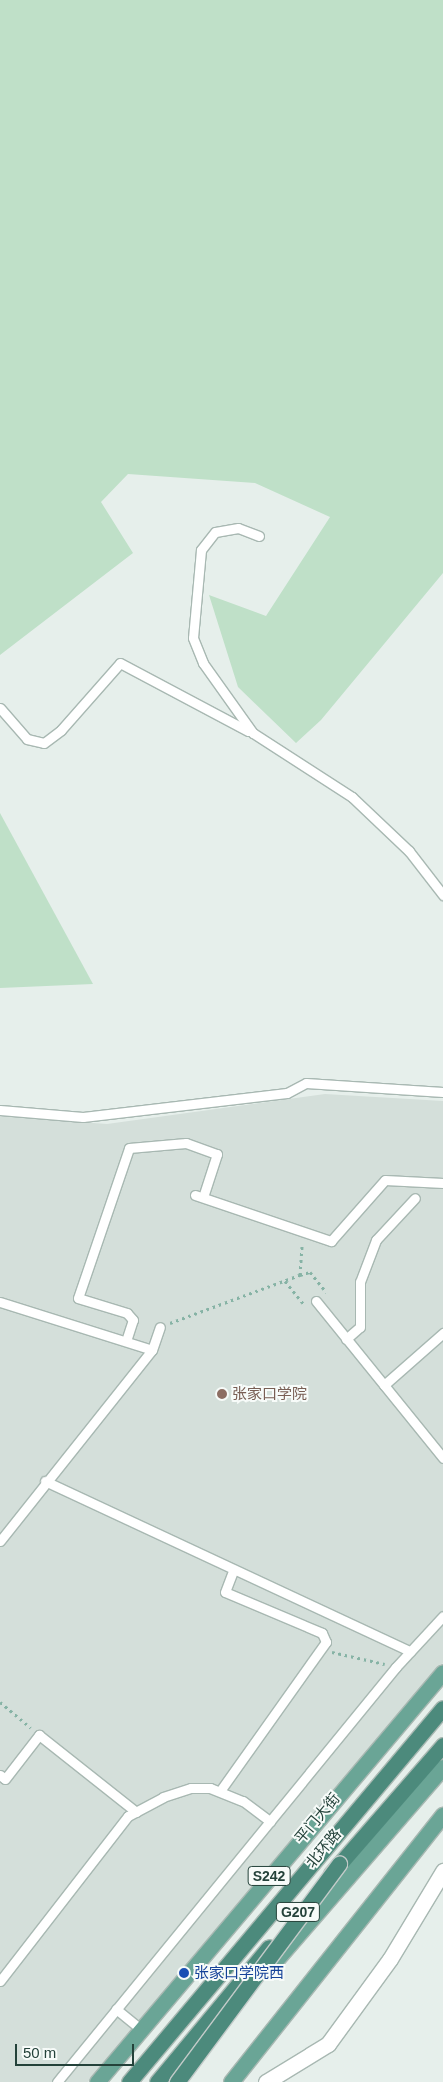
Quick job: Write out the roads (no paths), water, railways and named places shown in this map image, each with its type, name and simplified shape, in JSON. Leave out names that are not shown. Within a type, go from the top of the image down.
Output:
[{"type":"highway","name":"北环路","points":[[129,2082],[443,1708]]},
{"type":"highway","name":"北环路","points":[[157,2082],[339,1864],[443,1745]]},
{"type":"highway","points":[[177,2082],[339,1864]]},
{"type":"main road","name":"平门大街","points":[[97,2082],[443,1672]]},
{"type":"main road","points":[[173,2082],[443,1766]]},
{"type":"main road","points":[[231,2082],[443,1815]]},
{"type":"street","points":[[266,2082],[328,2044],[390,1959],[443,1871]]},
{"type":"lane","points":[[252,733],[203,664],[193,629],[201,550],[215,532],[238,528],[259,536]]},
{"type":"lane","points":[[0,708],[27,739],[44,743],[61,730],[120,663],[252,733],[352,797],[409,851],[443,895]]},
{"type":"lane","points":[[0,1110],[84,1116],[287,1093],[306,1083],[443,1092]]},
{"type":"lane","points":[[126,1341],[133,1320],[127,1313],[78,1298],[130,1148],[186,1143],[216,1154],[199,1196],[332,1240],[385,1180],[443,1183]]},
{"type":"lane","points":[[346,1338],[360,1328],[360,1282],[376,1240],[415,1198]]},
{"type":"lane","points":[[316,1300],[443,1458]]},
{"type":"lane","points":[[0,1302],[152,1350]]},
{"type":"lane","points":[[0,1541],[45,1482],[152,1350],[160,1327]]},
{"type":"lane","points":[[384,1385],[443,1333]]},
{"type":"lane","points":[[45,1482],[233,1571],[410,1651]]},
{"type":"lane","points":[[220,1791],[324,1650],[322,1633],[224,1592],[233,1571]]},
{"type":"lane","points":[[57,2082],[396,1667],[443,1616]]},
{"type":"lane","points":[[0,1775],[5,1779],[39,1735],[136,1812]]},
{"type":"lane","points":[[0,1981],[136,1812],[191,1788],[220,1791],[270,1821]]},
{"type":"lane","points":[[116,2008],[141,2029]]},
{"type":"place","name":"张家口学院","points":[[222,1394]]},
{"type":"place","name":"张家口学院西","points":[[184,1973]]}]
